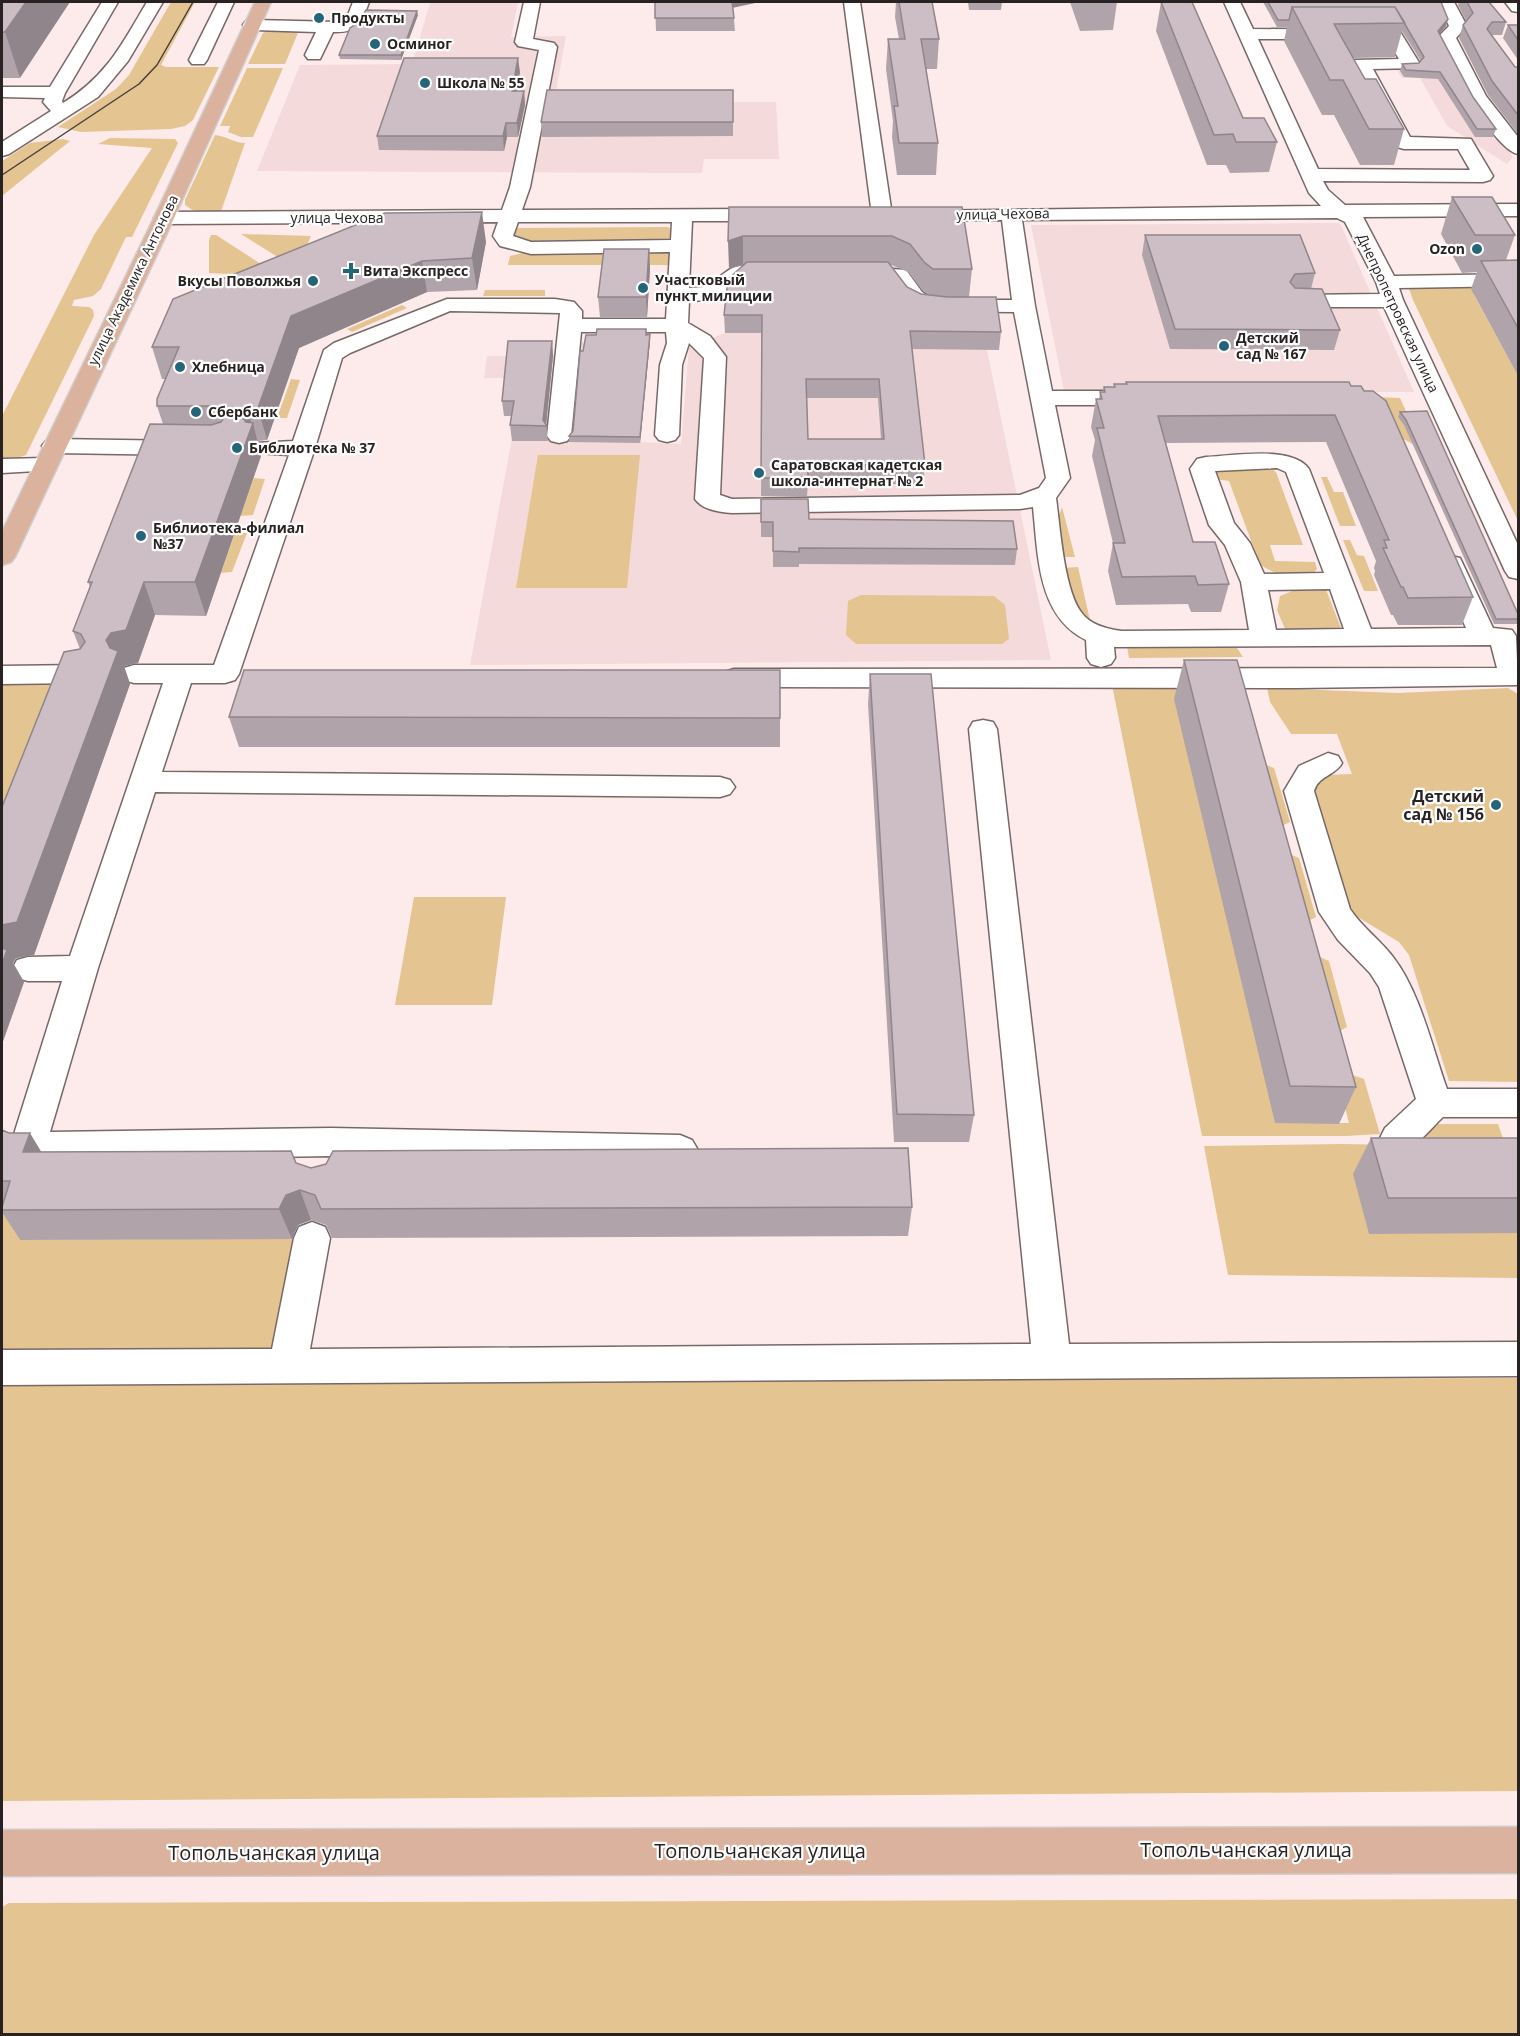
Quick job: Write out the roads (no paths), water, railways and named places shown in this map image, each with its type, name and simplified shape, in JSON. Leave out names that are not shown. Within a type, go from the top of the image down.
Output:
[{"type":"main road","name":"улица Академика Антонова","points":[[2,558],[49,455],[164,218],[257,15]]},
{"type":"main road","name":"Топольчанская улица","points":[[2,1853],[1518,1850]]},
{"type":"street","points":[[67,110],[57,107],[52,102],[110,2]]},
{"type":"street","points":[[2,150],[92,93],[115,69],[155,2]]},
{"type":"street","points":[[198,60],[226,2]]},
{"type":"street","points":[[257,15],[326,29],[353,23],[361,2]]},
{"type":"street","points":[[532,2],[524,42],[548,47],[520,187],[503,236],[507,242],[518,246],[680,246]]},
{"type":"street","points":[[852,2],[882,215]]},
{"type":"street","name":"Днепропетровская улица","points":[[1232,2],[1319,192],[1338,210],[1353,218],[1518,571]]},
{"type":"street","points":[[1446,2],[1458,26],[1447,37]]},
{"type":"street","points":[[1513,2],[1518,7]]},
{"type":"street","points":[[257,15],[308,17]]},
{"type":"street","points":[[1436,21],[1495,122],[1518,147]]},
{"type":"street","points":[[314,55],[326,29]]},
{"type":"street","points":[[1246,34],[1393,34],[1411,64],[1361,64],[1404,143],[1464,143],[1483,176],[1311,176]]},
{"type":"street","points":[[2,92],[56,93]]},
{"type":"street","name":"улица Чехова","points":[[859,215],[1518,210]]},
{"type":"street","points":[[572,325],[677,326],[702,341],[716,357],[707,499],[720,505],[1020,502],[1044,497],[1054,488],[1058,478],[1024,306],[1011,214]]},
{"type":"street","name":"улица Чехова","points":[[164,218],[788,215]]},
{"type":"street","points":[[667,435],[671,365],[678,344],[682,216]]},
{"type":"street","points":[[678,295],[710,294],[720,290],[734,275],[742,272],[788,272]]},
{"type":"street","points":[[833,272],[899,274],[905,279],[911,295],[918,302],[932,306],[1024,306]]},
{"type":"street","points":[[1298,301],[1518,280]]},
{"type":"street","points":[[134,674],[180,674],[236,679],[329,362],[332,355],[342,348],[447,305],[566,307],[571,311],[572,325],[559,436]]},
{"type":"street","points":[[1042,398],[1169,398]]},
{"type":"street","points":[[2,466],[49,455],[208,448]]},
{"type":"street","points":[[264,448],[303,448]]},
{"type":"street","points":[[1265,638],[1259,620],[1254,582],[1237,543],[1222,525],[1202,469],[1206,464],[1277,461],[1289,463],[1297,469],[1360,636]]},
{"type":"street","points":[[1044,497],[1047,534],[1062,599],[1069,615],[1083,628],[1098,636],[1122,640],[1502,635]]},
{"type":"street","points":[[714,678],[1514,677],[1506,656],[1502,635],[1441,541]]},
{"type":"street","points":[[1254,582],[1340,581]]},
{"type":"street","points":[[1098,636],[1103,678]]},
{"type":"street","points":[[2,675],[82,674]]},
{"type":"street","points":[[180,674],[82,968],[28,1147],[328,1157],[701,1151]]},
{"type":"street","points":[[983,729],[1052,1361]]},
{"type":"street","points":[[1328,763],[1307,773],[1299,791],[1335,912],[1349,933],[1381,964],[1394,984],[1435,1103]]},
{"type":"street","points":[[143,782],[720,787]]},
{"type":"street","points":[[28,969],[82,968]]},
{"type":"street","points":[[1397,1138],[1435,1103],[1518,1103]]},
{"type":"street","points":[[288,1365],[312,1238]]},
{"type":"street","points":[[2,1368],[1518,1359]]},
{"type":"tram line","points":[[2,175],[139,84],[157,65],[193,2]]},
{"type":"place","name":"Продукты","points":[[319,18]]},
{"type":"place","name":"Осминог","points":[[375,44]]},
{"type":"place","name":"Школа № 55","points":[[425,83]]},
{"type":"place","name":"Ozon","points":[[1477,249]]},
{"type":"place","name":"Вита Экспресс","points":[[351,271]]},
{"type":"place","name":"Вкусы Поволжья","points":[[313,281]]},
{"type":"place","name":"Участковый пункт милиции","points":[[643,288]]},
{"type":"place","name":"Детский сад № 167","points":[[1224,346]]},
{"type":"place","name":"Хлебница","points":[[180,367]]},
{"type":"place","name":"Сбербанк","points":[[196,412]]},
{"type":"place","name":"Библиотека № 37","points":[[237,448]]},
{"type":"place","name":"Саратовская кадетская школа-интернат № 2","points":[[759,473]]},
{"type":"place","name":"Библиотека-филиал №37","points":[[141,536]]},
{"type":"place","name":"Детский сад № 156","points":[[1496,805]]}]
